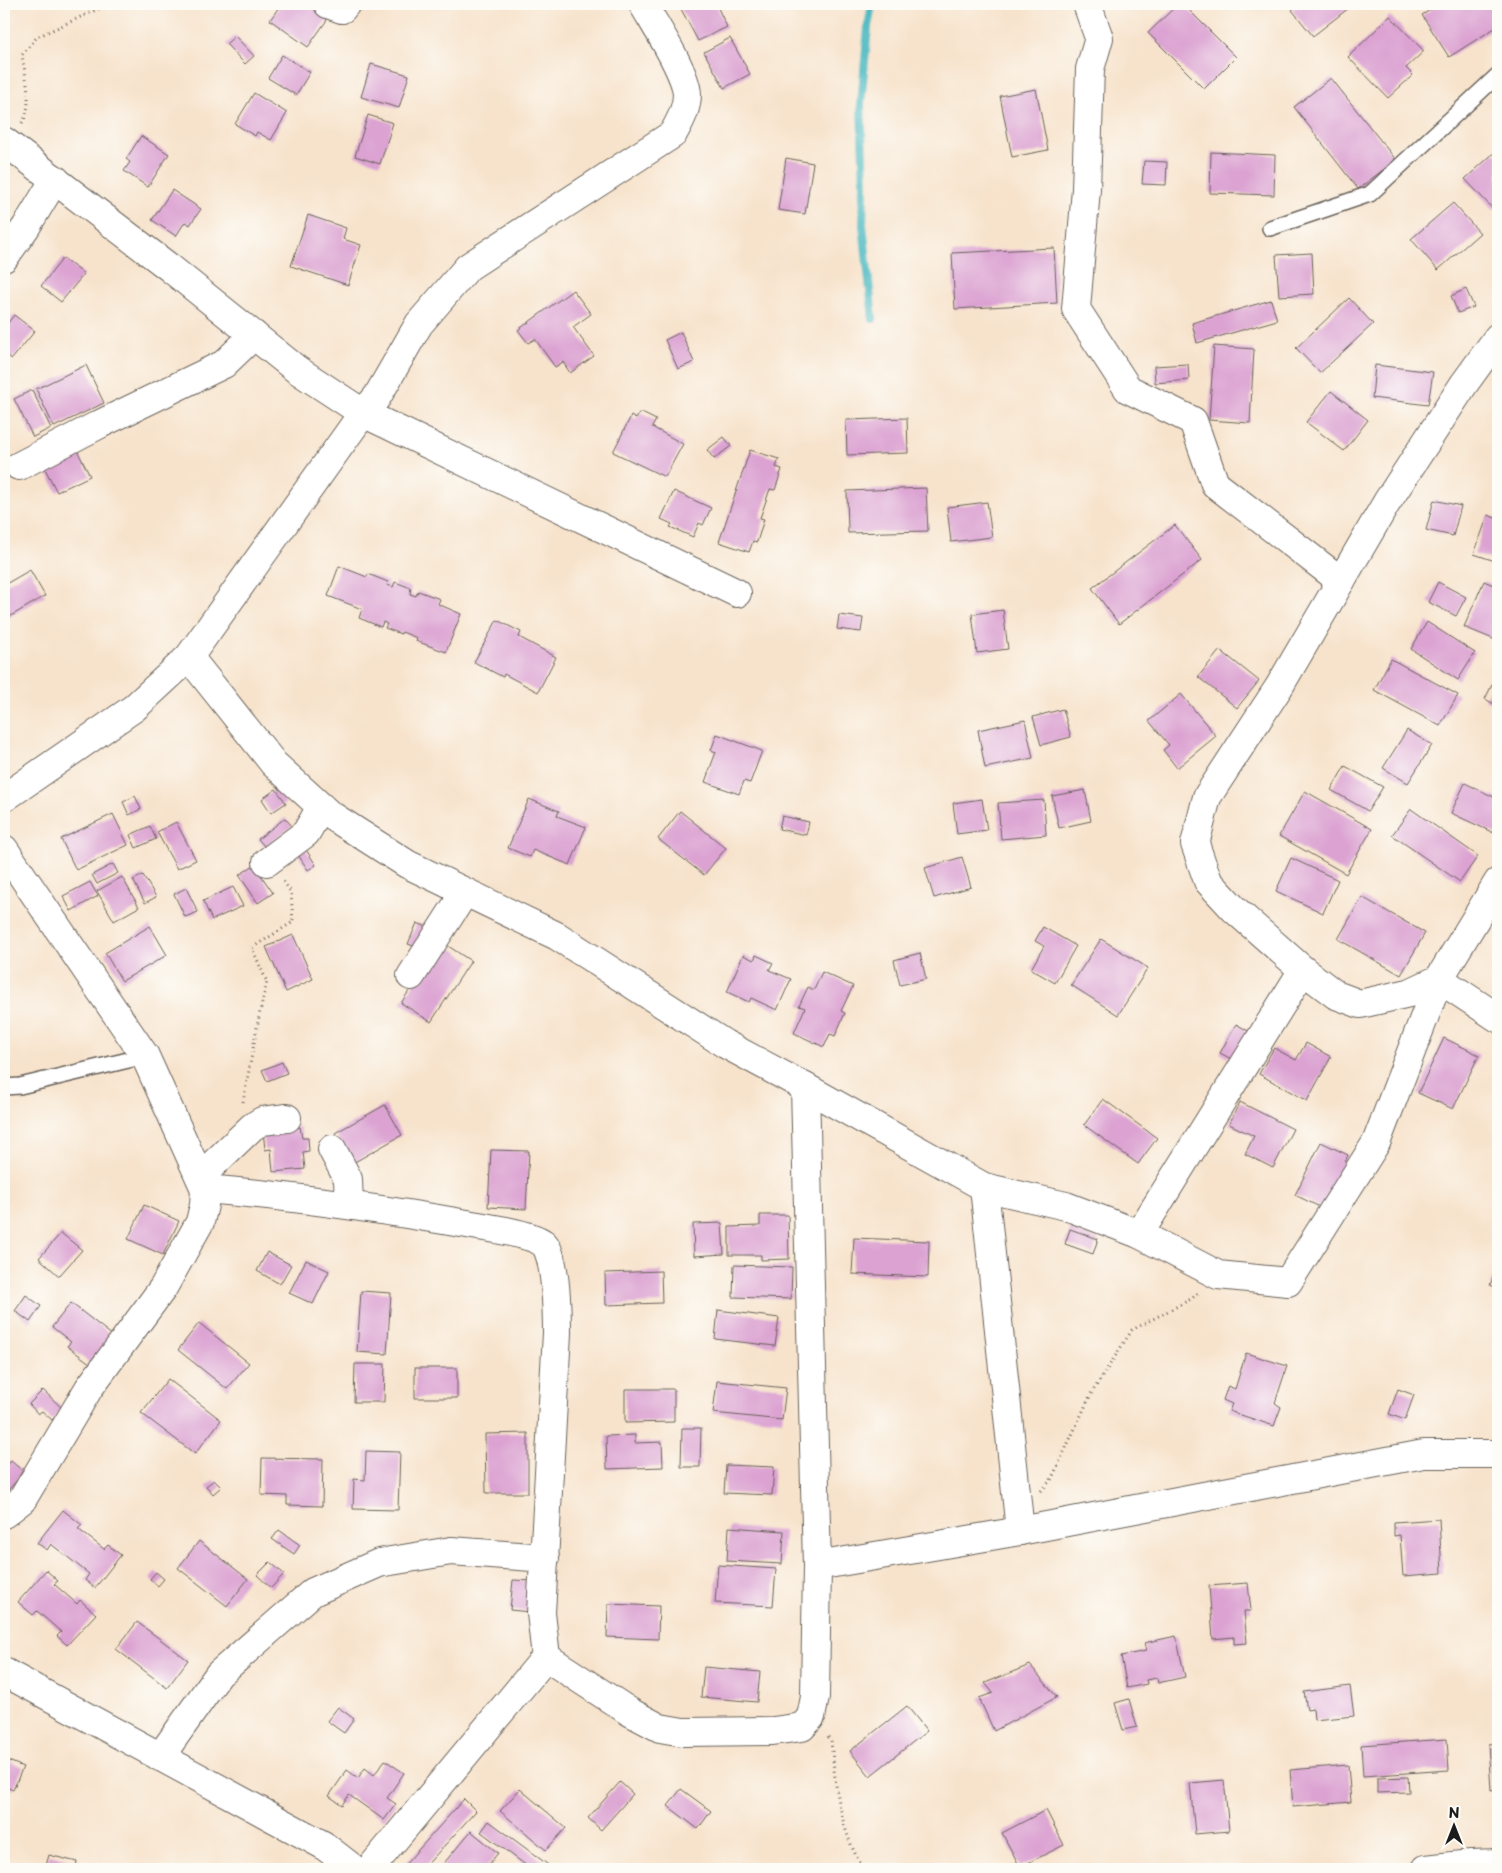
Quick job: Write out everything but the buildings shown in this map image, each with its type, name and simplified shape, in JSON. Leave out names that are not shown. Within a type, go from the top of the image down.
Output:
[{"type":"street","points":[[328,4],[342,9],[346,4]]},
{"type":"street","points":[[4,798],[134,708],[189,657],[363,413],[377,397],[419,324],[468,267],[673,134],[684,113],[687,95],[684,78],[643,4]]},
{"type":"street","points":[[1087,4],[1099,38],[1090,69],[1086,189],[1076,309],[1128,389],[1193,421],[1215,484],[1341,581]]},
{"type":"street","points":[[5,143],[55,179],[296,369],[363,413],[737,593]]},
{"type":"street","points":[[4,258],[26,227],[55,179]]},
{"type":"street","points":[[19,466],[100,424],[224,364],[254,335]]},
{"type":"street","points":[[1439,979],[1409,993],[1360,1004],[1336,995],[1303,970],[1234,909],[1208,881],[1195,844],[1207,797],[1280,686],[1387,502],[1464,384],[1498,337]]},
{"type":"street","points":[[189,657],[274,764],[329,814],[407,864],[557,936],[725,1044],[984,1188],[1066,1206],[1139,1234],[1218,1275],[1288,1282],[1376,1143],[1439,979],[1498,882]]},
{"type":"street","points":[[267,862],[306,833],[321,807]]},
{"type":"street","points":[[4,849],[144,1056],[202,1183],[204,1205],[200,1222],[163,1288],[89,1388],[22,1500],[4,1514]]},
{"type":"street","points":[[411,976],[465,892]]},
{"type":"street","points":[[1139,1234],[1303,970]]},
{"type":"street","points":[[1439,979],[1498,1018]]},
{"type":"street","points":[[546,1657],[630,1712],[660,1728],[683,1732],[773,1731],[802,1726],[811,1717],[815,1697],[817,1566],[805,1087]]},
{"type":"street","points":[[202,1183],[242,1137],[262,1121],[288,1118]]},
{"type":"street","points":[[332,1149],[348,1179],[349,1205]]},
{"type":"street","points":[[202,1183],[252,1193],[349,1205],[488,1228],[533,1238],[544,1244],[547,1249],[556,1297],[557,1333],[541,1613],[546,1657],[370,1869]]},
{"type":"street","points":[[984,1188],[1019,1525]]},
{"type":"street","points":[[817,1566],[1019,1525],[1424,1454],[1498,1454]]},
{"type":"street","points":[[160,1757],[219,1674],[313,1592],[379,1563],[451,1551],[545,1558]]},
{"type":"street","points":[[4,1672],[323,1845],[354,1869]]},
{"type":"street","points":[[1426,1869],[1471,1864],[1498,1864]]},
{"type":"lane","points":[[1270,228],[1370,194],[1498,75]]},
{"type":"lane","points":[[4,1087],[20,1086],[144,1056]]},
{"type":"path","points":[[5,143],[27,116],[27,92],[22,55],[37,37],[109,4]]},
{"type":"path","points":[[242,1137],[242,1106],[267,982],[252,948],[292,922],[291,892],[267,862]]},
{"type":"path","points":[[1019,1525],[1051,1480],[1091,1394],[1132,1330],[1191,1299],[1218,1275]]},
{"type":"path","points":[[811,1717],[832,1741],[835,1782],[844,1820],[855,1856],[864,1869]]},
{"type":"waterway","points":[[872,4],[861,104],[864,186],[863,225],[873,319]]}]
